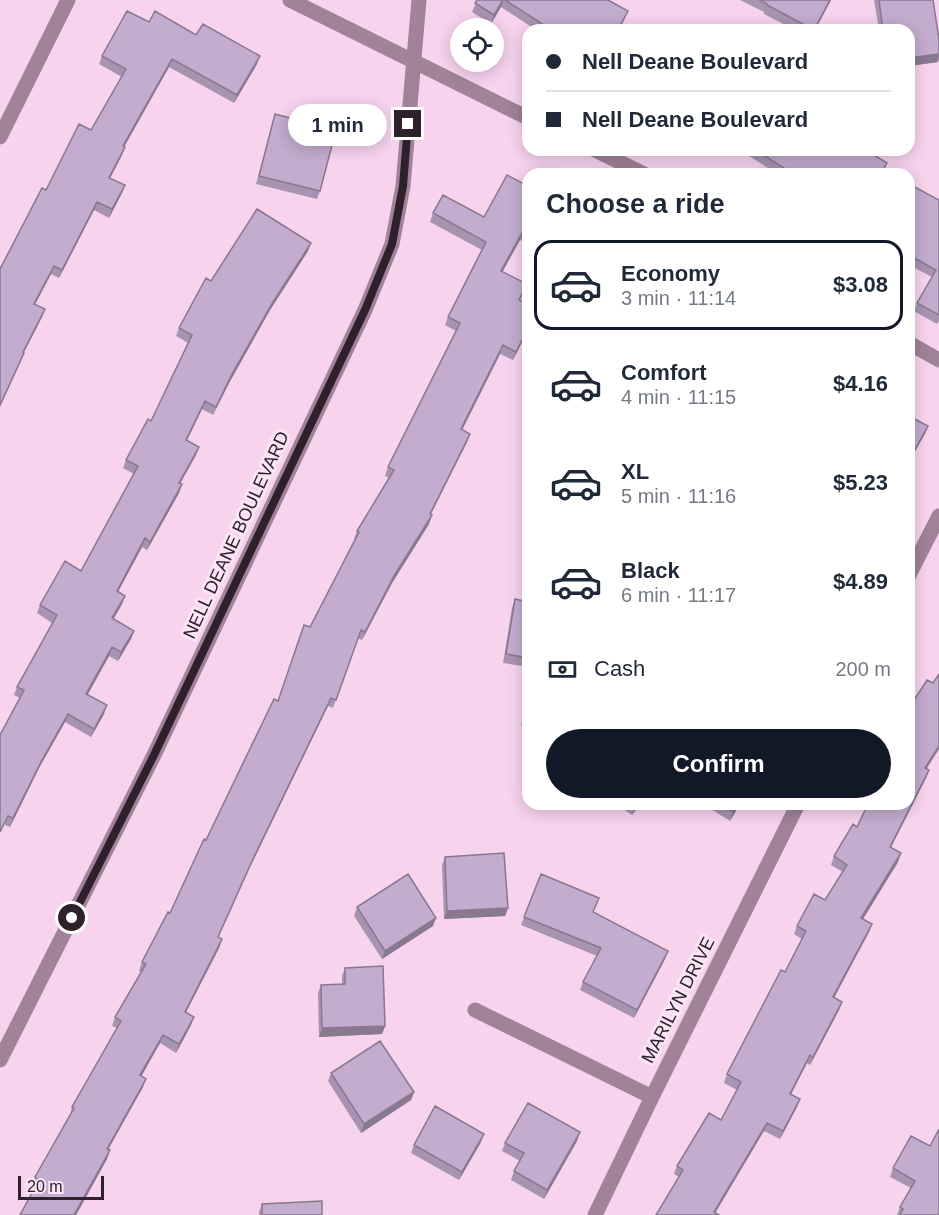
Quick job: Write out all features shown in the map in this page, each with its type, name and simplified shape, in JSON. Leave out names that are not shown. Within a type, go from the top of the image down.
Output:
[{"type":"street","points":[[0,137],[68,0]]},
{"type":"street","points":[[290,0],[522,115]]},
{"type":"street","name":"NELL DEANE BOULEVARD","points":[[0,1060],[154,755],[360,320],[392,244],[403,186],[419,0]]},
{"type":"street","points":[[607,156],[632,168]]},
{"type":"street","points":[[915,346],[939,360]]},
{"type":"street","points":[[915,562],[939,516]]},
{"type":"street","name":"MARILYN DRIVE","points":[[595,1215],[795,810]]},
{"type":"street","points":[[475,1010],[652,1097]]},
{"type":"building","points":[[477,0],[503,0],[494,15],[475,3]]},
{"type":"building","points":[[505,0],[608,0],[628,11],[621,24],[542,24]]},
{"type":"building","points":[[760,0],[830,0],[817,24],[803,24]]},
{"type":"building","points":[[879,0],[933,0],[939,54],[915,57],[915,24],[882,24]]},
{"type":"building","points":[[127,11],[149,22],[155,11],[196,35],[203,24],[260,56],[237,95],[172,59],[123,146],[125,147],[109,178],[125,185],[112,209],[97,202],[62,270],[54,266],[34,304],[45,309],[0,405],[0,269],[42,188],[46,190],[79,124],[91,130],[126,69],[102,56]]},
{"type":"building","points":[[275,114],[336,130],[320,191],[259,176]]},
{"type":"building","points":[[765,156],[876,156],[887,163],[884,168],[784,168]]},
{"type":"building","points":[[507,175],[522,183],[522,233],[501,271],[522,282],[522,294],[519,300],[522,302],[522,340],[516,352],[503,345],[461,429],[470,434],[430,514],[432,515],[395,574],[365,632],[361,630],[336,700],[331,698],[252,861],[218,937],[222,939],[185,1012],[194,1017],[179,1044],[163,1035],[140,1075],[146,1079],[74,1215],[20,1215],[39,1180],[35,1177],[121,1021],[115,1017],[146,964],[142,962],[168,912],[170,913],[274,699],[278,701],[304,625],[310,627],[359,532],[357,531],[394,470],[388,467],[460,323],[448,317],[486,242],[433,213],[443,195],[484,217]]},
{"type":"building","points":[[915,187],[939,200],[939,315],[917,303],[936,270],[915,258]]},
{"type":"building","points":[[257,209],[311,243],[273,302],[216,407],[205,401],[186,440],[199,447],[179,483],[182,484],[150,542],[145,538],[117,591],[125,596],[112,618],[134,631],[121,652],[112,647],[86,694],[107,705],[94,729],[68,714],[13,818],[8,816],[0,832],[0,735],[24,690],[17,687],[57,615],[40,605],[65,561],[81,571],[138,466],[126,460],[148,419],[151,421],[192,335],[179,328],[206,278],[211,281]]},
{"type":"building","points":[[915,419],[928,426],[915,449]]},
{"type":"building","points":[[515,599],[522,601],[522,657],[506,654]]},
{"type":"building","points":[[939,674],[939,746],[925,768],[929,770],[915,798],[915,699],[927,680],[933,683]]},
{"type":"building","points":[[865,810],[909,810],[890,847],[901,853],[861,918],[872,924],[833,997],[842,1002],[813,1057],[810,1055],[790,1094],[800,1099],[783,1131],[767,1123],[714,1212],[719,1215],[656,1215],[683,1170],[677,1166],[709,1113],[721,1120],[741,1082],[727,1074],[781,970],[785,972],[806,931],[797,926],[814,894],[825,900],[847,865],[834,856],[853,824],[857,827]]},
{"type":"building","points":[[504,853],[508,908],[447,911],[445,857]]},
{"type":"building","points":[[408,874],[436,918],[385,951],[357,907]]},
{"type":"building","points":[[541,874],[599,898],[593,912],[668,951],[637,1010],[583,982],[601,948],[524,917]]},
{"type":"building","points":[[383,966],[385,1026],[322,1028],[321,985],[345,984],[345,968]]},
{"type":"building","points":[[380,1041],[414,1092],[364,1124],[331,1073]]},
{"type":"building","points":[[528,1103],[580,1132],[547,1190],[514,1171],[524,1153],[505,1143]]},
{"type":"building","points":[[435,1106],[484,1134],[462,1172],[414,1145]]},
{"type":"building","points":[[939,1129],[939,1215],[900,1215],[903,1209],[900,1207],[915,1181],[893,1168],[911,1136],[930,1146]]},
{"type":"building","points":[[322,1201],[322,1215],[262,1215],[262,1204]]},
{"type":"route","points":[[72,918],[154,755],[365,310],[392,244],[403,186],[408,124]]}]
